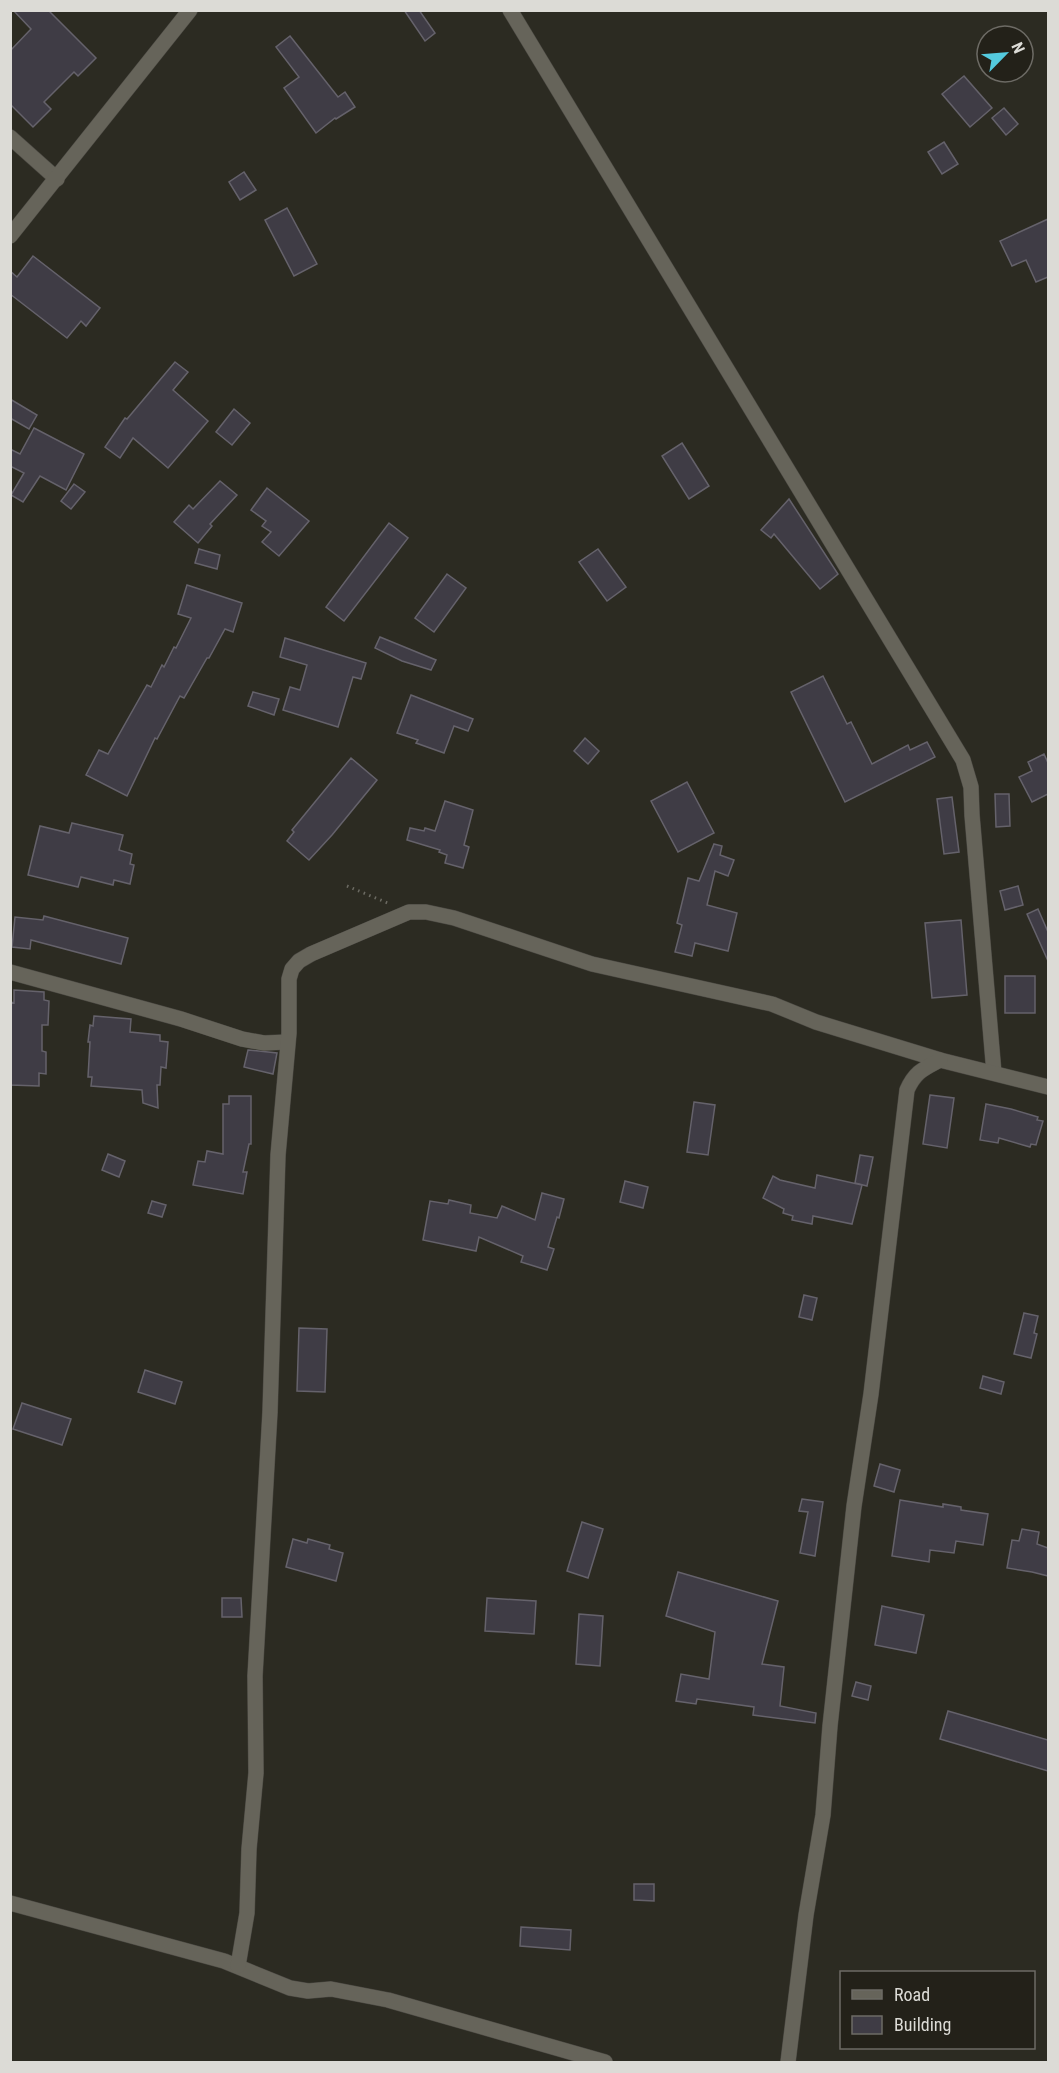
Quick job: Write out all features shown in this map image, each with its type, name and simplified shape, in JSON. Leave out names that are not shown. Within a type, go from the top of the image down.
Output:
[{"type":"street","points":[[10,236],[190,10]]},
{"type":"street","points":[[510,10],[963,760],[971,787],[994,1073]]},
{"type":"street","points":[[10,137],[57,179]]},
{"type":"street","points":[[238,1966],[247,1913],[249,1849],[256,1773],[255,1676],[270,1412],[278,1155],[290,1008],[289,979],[292,969],[299,961],[409,912],[426,912],[454,918],[592,964],[772,1004],[816,1022],[940,1060],[1048,1087]]},
{"type":"street","points":[[10,972],[182,1019],[242,1038],[264,1043],[287,1042]]},
{"type":"street","points":[[788,2062],[806,1916],[823,1815],[830,1726],[854,1506],[871,1394],[908,1090],[913,1077],[940,1060]]},
{"type":"street","points":[[10,1903],[238,1966],[290,1988],[308,1991],[332,1989],[388,2000],[605,2062]]},
{"type":"path","points":[[347,886],[409,912]]},
{"type":"building","points":[[13,10],[48,10],[96,58],[78,76],[74,72],[44,102],[51,109],[33,127],[10,104],[10,51],[31,29]]},
{"type":"building","points":[[404,10],[419,10],[435,33],[425,41]]},
{"type":"building","points":[[290,36],[338,97],[345,92],[355,107],[335,118],[316,133],[284,88],[299,77],[276,47]]},
{"type":"building","points":[[964,76],[992,108],[970,127],[942,94]]},
{"type":"building","points":[[1004,108],[1018,124],[1006,135],[992,118]]},
{"type":"building","points":[[944,142],[958,164],[942,174],[928,152]]},
{"type":"building","points":[[244,172],[256,190],[240,200],[229,182]]},
{"type":"building","points":[[287,208],[317,264],[294,276],[265,220]]},
{"type":"building","points":[[1048,219],[1048,277],[1036,282],[1026,260],[1012,266],[1000,241]]},
{"type":"building","points":[[33,256],[100,308],[86,326],[81,321],[67,338],[10,294],[10,271],[17,277]]},
{"type":"building","points":[[175,362],[188,372],[173,390],[208,421],[168,468],[133,438],[120,458],[105,447],[125,418],[127,419]]},
{"type":"building","points":[[10,399],[37,415],[29,429],[10,418]]},
{"type":"building","points":[[234,409],[250,423],[232,445],[216,432]]},
{"type":"building","points":[[34,428],[84,454],[66,490],[40,476],[23,502],[11,495],[24,473],[10,466],[10,449],[20,454]]},
{"type":"building","points":[[682,443],[709,486],[689,499],[662,456]]},
{"type":"building","points":[[220,481],[237,495],[210,524],[212,526],[198,543],[174,522],[189,505],[193,509]]},
{"type":"building","points":[[74,484],[85,492],[71,509],[61,501]]},
{"type":"building","points":[[267,488],[309,521],[279,556],[262,542],[271,532],[262,526],[266,521],[251,510]]},
{"type":"building","points":[[789,499],[838,574],[820,589],[774,534],[771,538],[761,530]]},
{"type":"building","points":[[389,523],[408,538],[344,621],[326,607]]},
{"type":"building","points":[[199,549],[220,555],[217,569],[195,563]]},
{"type":"building","points":[[598,549],[626,587],[607,601],[579,562]]},
{"type":"building","points":[[447,574],[466,588],[434,632],[415,618]]},
{"type":"building","points":[[187,585],[242,603],[233,632],[225,629],[184,698],[180,696],[157,739],[155,738],[127,796],[86,775],[99,750],[108,754],[147,685],[151,687],[162,665],[164,667],[174,647],[176,648],[191,618],[178,614]]},
{"type":"building","points":[[380,637],[436,660],[431,670],[402,661],[375,648]]},
{"type":"building","points":[[285,638],[366,663],[361,679],[353,677],[338,727],[283,710],[290,687],[300,690],[307,665],[280,657]]},
{"type":"building","points":[[823,676],[847,724],[851,722],[872,764],[908,745],[910,750],[927,742],[935,757],[845,802],[791,692]]},
{"type":"building","points":[[253,692],[279,699],[274,715],[248,706]]},
{"type":"building","points":[[411,695],[473,719],[468,731],[454,726],[444,753],[397,733]]},
{"type":"building","points":[[585,738],[599,751],[588,764],[574,751]]},
{"type":"building","points":[[1044,754],[1048,763],[1048,794],[1032,802],[1019,777],[1032,771],[1028,762]]},
{"type":"building","points":[[351,758],[377,780],[309,860],[287,841],[294,832],[292,830]]},
{"type":"building","points":[[687,782],[714,833],[678,852],[651,801]]},
{"type":"building","points":[[995,794],[1009,794],[1010,826],[996,827]]},
{"type":"building","points":[[952,797],[959,852],[944,854],[937,799]]},
{"type":"building","points":[[445,801],[473,810],[464,845],[469,847],[463,868],[445,863],[447,855],[439,852],[440,850],[407,840],[410,828],[435,831]]},
{"type":"building","points":[[72,823],[123,835],[119,850],[132,854],[130,864],[134,865],[130,884],[114,880],[113,885],[81,877],[78,887],[28,875],[40,826],[69,833]]},
{"type":"building","points":[[714,844],[722,846],[720,855],[734,860],[728,876],[715,871],[707,905],[737,913],[728,951],[695,943],[692,956],[675,952],[682,925],[677,923],[688,878],[699,881]]},
{"type":"building","points":[[1018,886],[1023,905],[1005,910],[1000,891]]},
{"type":"building","points":[[1038,909],[1048,932],[1048,961],[1027,914]]},
{"type":"building","points":[[44,916],[128,938],[121,964],[31,940],[30,949],[12,947],[15,917],[43,920]]},
{"type":"building","points":[[961,920],[967,995],[932,998],[925,923]]},
{"type":"building","points":[[1005,976],[1035,976],[1035,1013],[1005,1013]]},
{"type":"building","points":[[14,990],[44,992],[44,1000],[49,1001],[48,1025],[42,1025],[42,1051],[46,1052],[46,1074],[39,1073],[39,1086],[10,1085],[10,1012],[11,1002],[14,1003]]},
{"type":"building","points":[[94,1016],[131,1019],[130,1032],[160,1035],[160,1041],[168,1042],[166,1068],[161,1067],[160,1085],[157,1085],[158,1108],[143,1103],[142,1090],[91,1086],[92,1077],[88,1077],[90,1042],[88,1042],[90,1025],[93,1026]]},
{"type":"building","points":[[248,1050],[277,1053],[273,1074],[244,1067]]},
{"type":"building","points":[[930,1095],[954,1098],[947,1148],[923,1144]]},
{"type":"building","points":[[229,1096],[251,1096],[251,1144],[249,1144],[243,1172],[247,1172],[243,1194],[193,1185],[198,1161],[205,1162],[207,1151],[223,1154],[223,1104],[229,1104]]},
{"type":"building","points":[[694,1102],[715,1105],[708,1155],[687,1152]]},
{"type":"building","points":[[986,1104],[1038,1117],[1037,1120],[1043,1121],[1036,1145],[1031,1144],[1030,1147],[999,1138],[998,1143],[980,1140]]},
{"type":"building","points":[[108,1154],[125,1161],[119,1177],[102,1170]]},
{"type":"building","points":[[860,1155],[873,1157],[867,1186],[855,1183]]},
{"type":"building","points":[[817,1175],[862,1185],[852,1224],[813,1216],[812,1224],[792,1220],[793,1216],[783,1213],[784,1209],[763,1198],[773,1176],[780,1180],[815,1188]]},
{"type":"building","points":[[625,1181],[648,1187],[643,1208],[620,1202]]},
{"type":"building","points":[[542,1193],[564,1199],[548,1247],[554,1249],[547,1270],[521,1262],[523,1256],[479,1237],[476,1251],[423,1240],[430,1201],[448,1204],[449,1200],[471,1205],[470,1213],[497,1218],[502,1206],[535,1220]]},
{"type":"building","points":[[152,1201],[166,1205],[162,1217],[148,1213]]},
{"type":"building","points":[[804,1295],[817,1298],[812,1320],[799,1317]]},
{"type":"building","points":[[1024,1313],[1038,1316],[1034,1333],[1037,1334],[1031,1358],[1014,1354]]},
{"type":"building","points":[[299,1328],[327,1329],[325,1392],[297,1391]]},
{"type":"building","points":[[145,1370],[182,1382],[175,1404],[138,1392]]},
{"type":"building","points":[[983,1376],[1004,1382],[1001,1394],[980,1388]]},
{"type":"building","points":[[22,1403],[71,1419],[62,1445],[13,1429]]},
{"type":"building","points":[[880,1464],[900,1470],[894,1492],[874,1486]]},
{"type":"building","points":[[802,1499],[823,1502],[815,1556],[800,1553],[808,1512],[799,1511]]},
{"type":"building","points":[[900,1500],[943,1507],[943,1504],[961,1507],[961,1510],[988,1514],[983,1545],[956,1541],[954,1553],[930,1550],[929,1562],[892,1556]]},
{"type":"building","points":[[582,1522],[603,1529],[588,1578],[567,1571]]},
{"type":"building","points":[[1022,1529],[1039,1532],[1037,1544],[1048,1548],[1048,1576],[1007,1568],[1012,1540],[1019,1541]]},
{"type":"building","points":[[293,1539],[307,1543],[308,1539],[330,1545],[329,1549],[343,1553],[336,1581],[286,1567]]},
{"type":"building","points":[[678,1572],[778,1601],[762,1664],[784,1667],[780,1706],[816,1713],[815,1723],[753,1715],[754,1707],[697,1699],[696,1704],[676,1701],[681,1674],[709,1679],[715,1632],[666,1616]]},
{"type":"building","points":[[222,1598],[241,1598],[242,1617],[222,1617]]},
{"type":"building","points":[[487,1598],[536,1601],[534,1634],[485,1631]]},
{"type":"building","points":[[882,1606],[924,1615],[916,1653],[875,1645]]},
{"type":"building","points":[[579,1614],[603,1616],[600,1666],[576,1664]]},
{"type":"building","points":[[856,1682],[871,1686],[868,1700],[852,1696]]},
{"type":"building","points":[[948,1711],[1048,1740],[1048,1771],[940,1739]]},
{"type":"building","points":[[634,1884],[654,1884],[654,1901],[634,1900]]},
{"type":"building","points":[[521,1927],[571,1930],[570,1950],[520,1946]]}]
